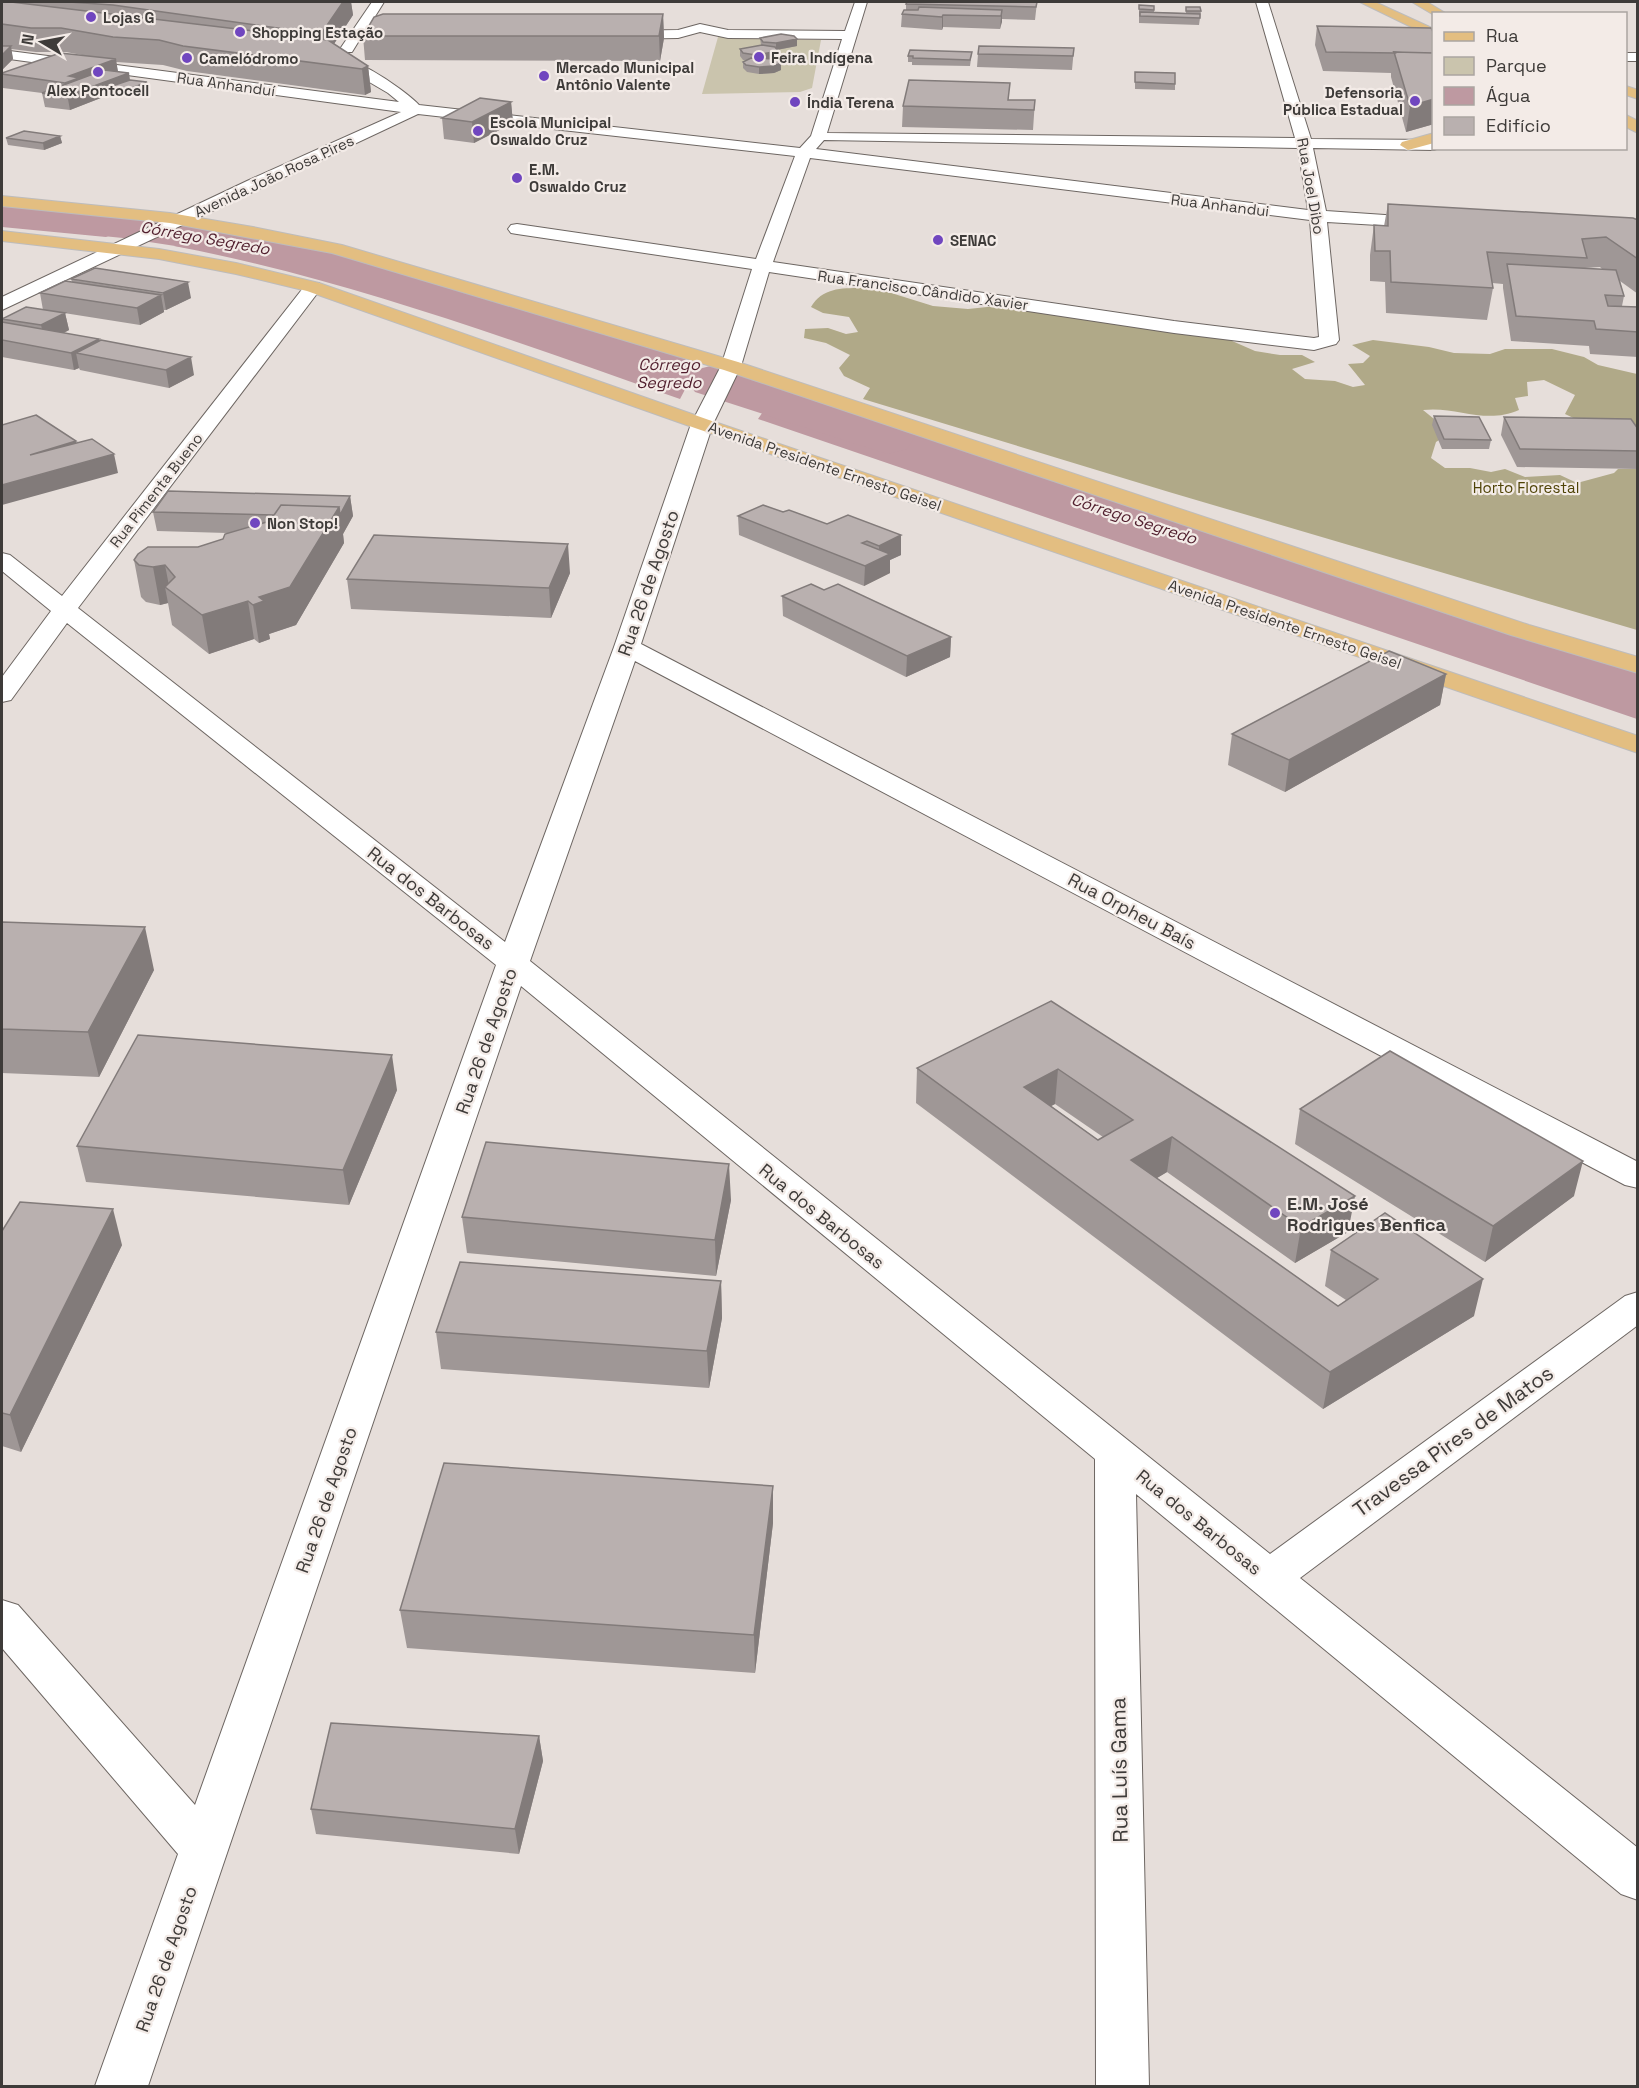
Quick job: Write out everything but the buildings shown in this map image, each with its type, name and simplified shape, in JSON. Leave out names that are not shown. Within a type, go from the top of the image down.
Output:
[{"type":"main road","points":[[1366,2],[1432,33]]},
{"type":"main road","points":[[1418,2],[1437,12]]},
{"type":"main road","points":[[1408,146],[1432,139]]},
{"type":"main road","points":[[2,201],[271,234],[336,249],[729,369],[1520,630],[1638,665]]},
{"type":"main road","name":"Avenida Presidente Ernesto Geisel","points":[[2,236],[126,246],[265,274],[313,287],[706,415],[1638,745]]},
{"type":"street","points":[[346,62],[345,52],[378,2]]},
{"type":"street","name":"Rua 26 de Agosto","points":[[122,2086],[513,963],[627,647],[706,415],[729,369],[762,266],[804,153],[818,137],[861,2]]},
{"type":"street","name":"Rua Joel Dibo","points":[[1262,2],[1305,145],[1318,216],[1329,340]]},
{"type":"street","points":[[700,28],[702,10]]},
{"type":"street","points":[[599,34],[678,34],[700,28],[728,34],[852,35]]},
{"type":"street","points":[[356,35],[425,35]]},
{"type":"street","name":"Rua Anhanduí","points":[[2,54],[415,109],[678,138]]},
{"type":"street","points":[[310,58],[346,62],[393,90],[415,109]]},
{"type":"street","name":"Avenida João Rosa Pires","points":[[2,304],[403,117],[415,109]]},
{"type":"street","points":[[678,138],[818,137],[1432,145]]},
{"type":"street","name":"Rua Anhandui","points":[[678,138],[1318,216],[1447,224]]},
{"type":"street","name":"Rua Francisco Cândido Xavier","points":[[517,229],[1232,334],[1314,344],[1329,340]]},
{"type":"street","name":"Rua Pimenta Bueno","points":[[2,694],[313,287]]},
{"type":"street","name":"Rua dos Barbosas","points":[[2,560],[513,963],[1638,1878]]},
{"type":"street","name":"Rua Orpheu Baís","points":[[627,647],[1638,1177]]},
{"type":"street","name":"Travessa Pires de Matos","points":[[1268,1578],[1638,1305]]},
{"type":"street","name":"Rua Luís Gama","points":[[1115,1454],[1122,2086]]},
{"type":"street","points":[[2,1618],[204,1850]]},
{"type":"green space","points":[[718,37],[821,40],[812,88],[800,92],[702,94]]},
{"type":"green space","name":"Horto Florestal","points":[[861,288],[888,292],[933,306],[968,309],[1016,304],[1223,337],[1255,351],[1280,355],[1302,355],[1315,362],[1292,369],[1305,379],[1335,381],[1353,387],[1365,385],[1348,364],[1363,363],[1370,356],[1352,345],[1373,340],[1429,347],[1454,353],[1490,354],[1505,349],[1552,349],[1584,357],[1598,365],[1637,374],[1637,434],[1584,423],[1565,414],[1575,395],[1544,380],[1527,382],[1528,396],[1515,398],[1519,410],[1507,414],[1483,416],[1448,410],[1423,410],[1439,423],[1461,426],[1436,442],[1431,458],[1445,468],[1470,468],[1491,472],[1505,469],[1525,477],[1560,475],[1577,483],[1614,473],[1618,469],[1637,469],[1637,630],[863,399],[870,388],[844,376],[839,368],[850,355],[826,343],[804,338],[805,329],[828,328],[846,334],[858,332],[849,317],[823,313],[811,307],[821,296],[833,290]]},
{"type":"water","points":[[2,207],[141,221],[106,237],[2,227]]},
{"type":"water","name":"Córrego Segredo","points":[[209,230],[258,236],[345,256],[700,361],[680,399],[430,313],[303,276],[174,246]]},
{"type":"water","name":"Córrego Segredo","points":[[775,394],[862,417],[1037,472],[1637,671],[1637,719],[758,419]]},
{"type":"waterway","name":"Córrego Segredo","points":[[2,213],[123,224],[195,235]]},
{"type":"waterway","name":"Córrego Segredo","points":[[675,368],[714,381]]},
{"type":"waterway","name":"Córrego Segredo","points":[[714,381],[887,437]]},
{"type":"place","name":"Lojas G","points":[[91,17]]},
{"type":"place","name":"Shopping Estação","points":[[240,32]]},
{"type":"place","name":"Feira Indígena","points":[[759,57]]},
{"type":"place","name":"Camelódromo","points":[[187,58]]},
{"type":"place","name":"Alex Pontocell","points":[[98,72]]},
{"type":"place","name":"Mercado Municipal Antônio Valente","points":[[544,76]]},
{"type":"place","name":"Defensoria Pública Estadual","points":[[1415,101]]},
{"type":"place","name":"Índia Terena","points":[[795,102]]},
{"type":"place","name":"Escola Municipal Oswaldo Cruz","points":[[478,131]]},
{"type":"place","name":"E.M. Oswaldo Cruz","points":[[517,178]]},
{"type":"place","name":"SENAC","points":[[938,240]]},
{"type":"place","name":"Non Stop!","points":[[255,523]]},
{"type":"place","name":"E.M. José Rodrigues Benfica","points":[[1275,1213]]}]
